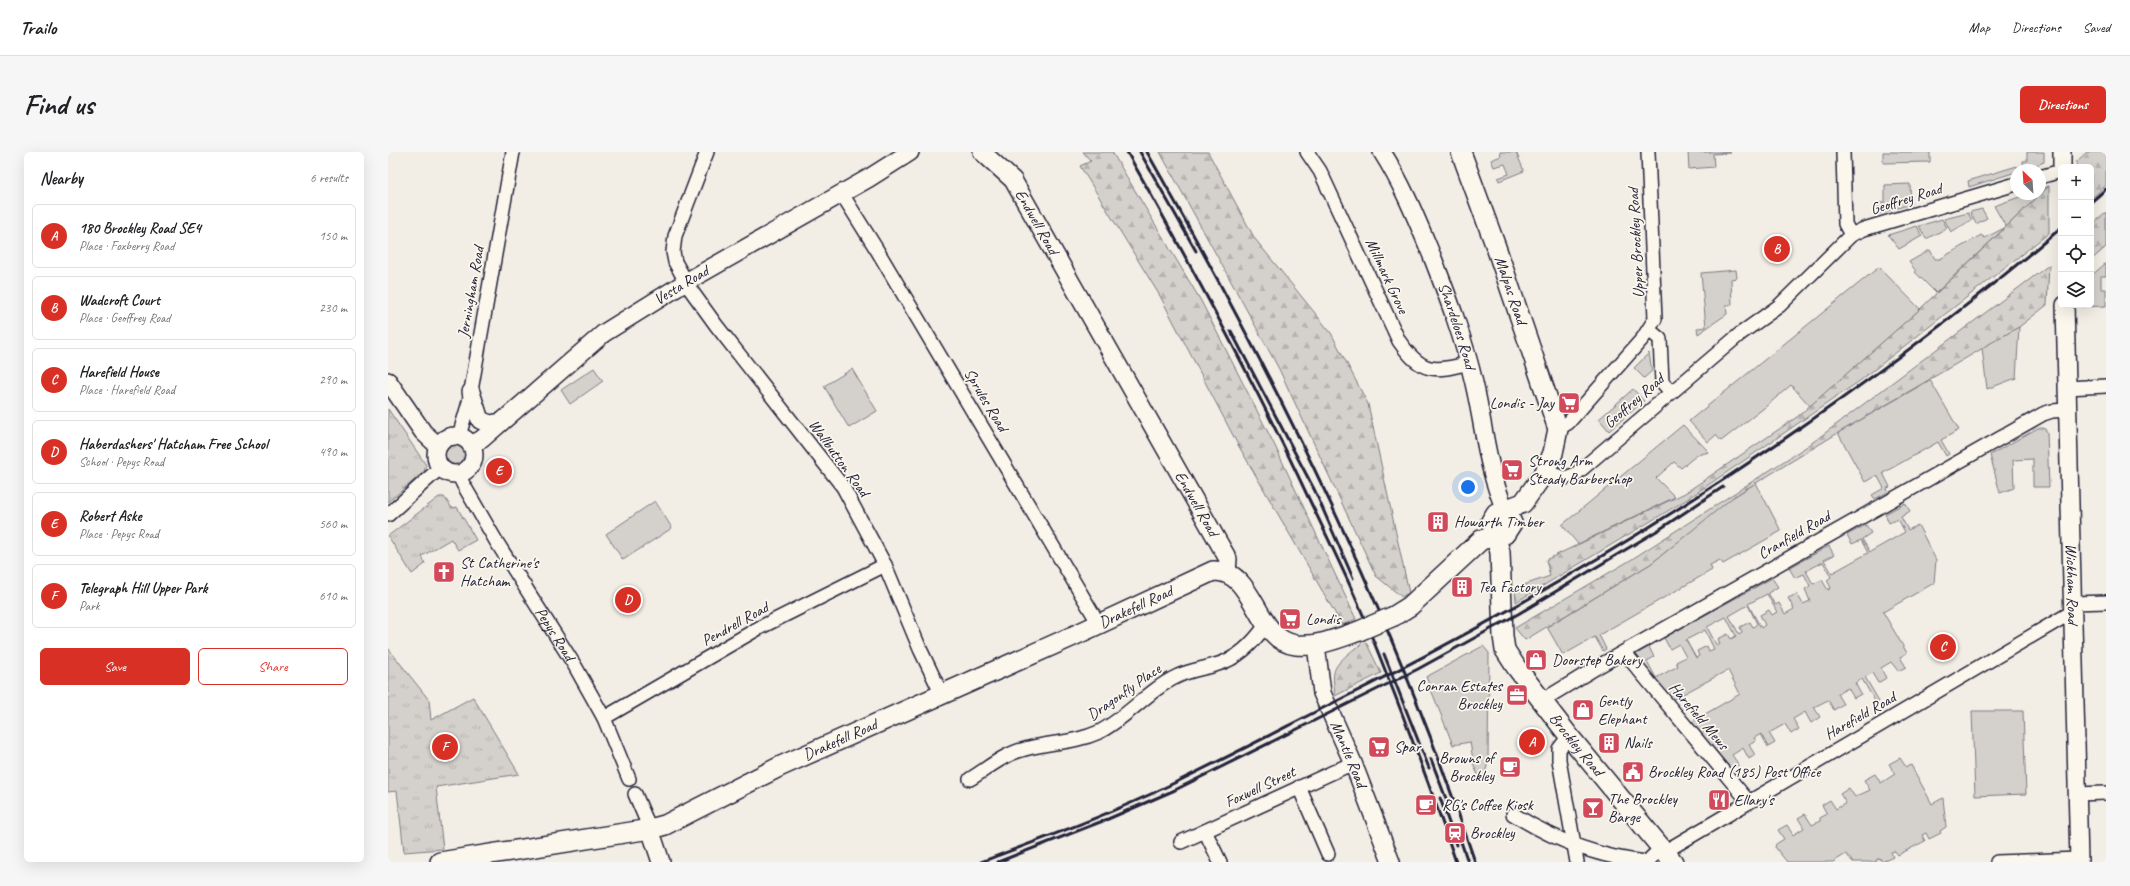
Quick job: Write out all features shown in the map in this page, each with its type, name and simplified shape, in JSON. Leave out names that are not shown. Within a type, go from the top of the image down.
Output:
[{"type":"main road","name":"Malpas Road","points":[[1461,152],[1496,247],[1558,429]]},
{"type":"main road","points":[[1505,509],[1523,503],[1545,472],[1553,453],[1558,429]]},
{"type":"main road","name":"Shardeloes Road","points":[[1495,538],[1506,534],[1512,522],[1505,509]]},
{"type":"main road","points":[[1227,572],[1239,581],[1266,625],[1279,638],[1295,645],[1316,644],[1359,631],[1394,616],[1410,606],[1482,540],[1495,538]]},
{"type":"main road","name":"Brockley Road","points":[[1495,538],[1500,552],[1503,636],[1505,650],[1516,667],[1569,736],[1668,857]]},
{"type":"main road","name":"Drakefell Road","points":[[440,862],[650,829],[665,825],[781,766],[931,698],[942,695],[1213,571],[1227,572]]},
{"type":"street","name":"Jerningham Road","points":[[465,441],[471,392],[513,152]]},
{"type":"street","name":"Wallbutton Road","points":[[707,152],[673,243],[675,262],[686,282],[716,325],[843,487],[886,565],[920,649],[942,695]]},
{"type":"street","name":"Endwell Road","points":[[982,152],[1013,180],[1228,558],[1227,572]]},
{"type":"street","name":"Millmark Grove","points":[[1307,152],[1320,171],[1399,341],[1407,353],[1418,363],[1429,368],[1443,369],[1470,363]]},
{"type":"street","name":"Shardeloes Road","points":[[1382,152],[1412,207],[1450,304],[1470,363],[1483,420],[1494,484],[1505,509]]},
{"type":"street","name":"Upper Brockley Road","points":[[1558,429],[1568,423],[1649,330],[1655,319],[1656,304],[1648,152]]},
{"type":"street","points":[[1843,152],[1845,224],[1851,236]]},
{"type":"street","points":[[2062,152],[2062,164]]},
{"type":"street","name":"Vesta Road","points":[[465,441],[482,439],[604,333],[686,282],[842,194],[900,154]]},
{"type":"street","points":[[2046,175],[2058,172]]},
{"type":"street","name":"Geoffrey Road","points":[[1545,472],[1566,478],[1576,474],[1670,391],[1740,334],[1773,300],[1817,267],[1851,236],[1864,229],[2010,186]]},
{"type":"street","name":"Sprules Road","points":[[842,194],[855,212],[1099,624]]},
{"type":"street","name":"Wickham Road","points":[[2065,308],[2066,410],[2073,607],[2076,794],[2079,861]]},
{"type":"street","points":[[1649,330],[1660,339],[1662,382],[1670,391]]},
{"type":"street","points":[[388,381],[423,432],[438,446]]},
{"type":"street","points":[[2066,388],[2106,386]]},
{"type":"street","points":[[471,392],[480,420],[490,424],[500,422]]},
{"type":"street","name":"Cranfield Road","points":[[1542,700],[2043,414],[2052,411],[2066,410]]},
{"type":"street","points":[[450,437],[465,441],[474,458],[471,464],[458,473],[451,473],[441,467],[436,456],[438,446],[442,440],[450,437]]},
{"type":"street","points":[[388,515],[441,467]]},
{"type":"street","name":"Pepys Road","points":[[458,473],[496,541],[575,666],[604,718],[629,779]]},
{"type":"street","name":"Pendrell Road","points":[[604,718],[759,628],[886,565]]},
{"type":"street","name":"Harefield Road","points":[[1513,814],[1535,828],[1594,851],[1647,862],[1654,856],[1668,857],[1748,802],[2073,607],[2106,602]]},
{"type":"street","name":"Dragonfly Place","points":[[970,779],[994,763],[1015,752],[1085,737],[1108,727],[1152,692],[1170,680],[1186,673],[1221,664],[1237,657],[1266,625]]},
{"type":"street","name":"Mantle Road","points":[[1316,644],[1322,693],[1353,763],[1391,862]]},
{"type":"street","name":"Harefield Mews","points":[[1624,652],[1748,802]]},
{"type":"street","points":[[1569,736],[1559,749],[1559,760],[1577,862]]},
{"type":"street","name":"Foxwell Street","points":[[1181,842],[1353,763]]},
{"type":"street","points":[[1300,787],[1328,854]]},
{"type":"street","points":[[2076,794],[2106,793]]},
{"type":"street","points":[[635,794],[650,829],[661,862]]},
{"type":"street","points":[[1205,830],[1220,862]]},
{"type":"street","points":[[1997,862],[2079,861]]},
{"type":"green space","points":[[1083,152],[1112,152],[1201,301],[1275,446],[1356,619],[1342,625],[1237,443],[1160,296],[1080,166],[1091,161]]},
{"type":"green space","points":[[1160,152],[1208,152],[1255,239],[1331,333],[1368,404],[1409,593],[1402,597],[1376,576],[1279,369]]},
{"type":"green space","points":[[1500,152],[1516,152],[1524,171],[1499,181],[1498,178],[1509,174],[1505,164],[1494,167],[1491,160],[1501,156]]},
{"type":"green space","points":[[1688,152],[1731,153],[1713,154],[1714,167],[1689,169]]},
{"type":"green space","points":[[1883,152],[1930,152],[1930,162],[1883,163]]},
{"type":"green space","points":[[2027,152],[2044,152],[2044,162],[2039,164],[2023,164],[2023,161],[2027,161]]},
{"type":"green space","points":[[2087,152],[2106,152],[2106,185],[2094,196],[2094,164],[2076,164],[2077,161]]},
{"type":"green space","points":[[2010,168],[2010,174],[1969,187],[1968,181]]},
{"type":"green space","points":[[1910,184],[1911,204],[1878,214],[1878,203],[1885,202],[1885,185]]},
{"type":"green space","points":[[2049,186],[2049,233],[1861,380],[1686,500],[1516,602],[1515,588],[1550,576],[1546,560],[1685,493],[1797,417],[1920,309],[2034,200],[2046,200],[2046,189]]},
{"type":"green space","points":[[2011,200],[2034,200],[2006,227],[1994,206]]},
{"type":"green space","points":[[1982,209],[1987,218],[1976,224],[1970,212]]},
{"type":"green space","points":[[2106,212],[2106,247],[2094,257],[2094,236],[2094,223]]},
{"type":"green space","points":[[1968,213],[1972,220],[1951,232],[1944,219]]},
{"type":"green space","points":[[1942,219],[1947,228],[1926,239],[1919,226]]},
{"type":"green space","points":[[1917,226],[1922,236],[1899,249],[1888,235]]},
{"type":"green space","points":[[2005,227],[1936,293],[1915,272],[1916,271],[1909,262],[1930,250],[1935,259],[1940,259],[1981,235],[1985,238]]},
{"type":"green space","points":[[2106,263],[2106,276],[2101,276],[2101,289],[2106,289],[2106,306],[2094,306],[2094,273]]},
{"type":"green space","points":[[2049,265],[2047,305],[2019,327],[1838,433],[1738,494],[1652,563],[1525,640],[1515,628],[1629,561],[1809,445]]},
{"type":"green space","points":[[1879,267],[1920,309],[1810,406],[1791,385],[1721,441],[1716,435],[1708,442],[1689,421]]},
{"type":"green space","points":[[1736,270],[1737,278],[1731,279],[1732,305],[1726,305],[1727,314],[1698,334],[1697,328],[1706,327],[1701,273]]},
{"type":"green space","points":[[2019,327],[2016,378],[1987,389],[1982,348]]},
{"type":"green space","points":[[1649,353],[1652,371],[1644,378],[1634,368]]},
{"type":"green space","points":[[594,368],[603,381],[570,404],[561,390]]},
{"type":"green space","points":[[852,369],[877,411],[849,428],[824,386]]},
{"type":"green space","points":[[1930,380],[1959,430],[1941,440],[1949,454],[1946,456],[1938,442],[1883,473],[1890,487],[1887,488],[1888,492],[1875,499],[1872,495],[1884,488],[1877,475],[1865,482],[1838,433]]},
{"type":"green space","points":[[1633,389],[1644,401],[1609,431],[1599,419]]},
{"type":"green space","points":[[388,409],[426,465],[424,472],[388,502]]},
{"type":"green space","points":[[1683,425],[1709,452],[1697,455],[1681,468],[1674,462],[1656,478],[1675,497],[1578,544],[1562,525]]},
{"type":"green space","points":[[2038,428],[2044,428],[2047,432],[2049,487],[2033,487],[2033,459],[2013,460],[2014,488],[2000,493],[1990,455]]},
{"type":"green space","points":[[454,441],[463,445],[467,454],[463,463],[454,467],[445,463],[441,454],[445,445]]},
{"type":"green space","points":[[1756,483],[1781,531],[1723,564],[1720,560],[1710,565],[1712,570],[1599,635],[1606,649],[1603,651],[1595,637],[1563,655],[1547,627],[1652,563],[1732,498]]},
{"type":"green space","points":[[439,497],[444,497],[452,508],[457,507],[476,540],[458,550],[451,539],[422,556],[425,564],[412,574],[388,536]]},
{"type":"green space","points":[[655,501],[672,528],[623,560],[606,534]]},
{"type":"green space","points":[[1905,503],[1910,511],[1901,517],[1908,530],[1918,525],[1936,560],[1934,583],[1883,612],[1907,653],[1900,657],[1906,667],[1898,671],[1891,662],[1881,668],[1886,678],[1878,683],[1872,673],[1865,677],[1879,701],[1876,703],[1862,679],[1855,683],[1861,694],[1854,698],[1848,688],[1837,694],[1843,704],[1834,710],[1828,700],[1814,707],[1820,717],[1811,723],[1805,712],[1793,719],[1799,729],[1791,734],[1785,724],[1769,733],[1775,743],[1768,747],[1761,734],[1754,738],[1756,741],[1749,745],[1755,755],[1749,759],[1743,748],[1732,755],[1739,765],[1731,769],[1723,760],[1719,764],[1686,725],[1740,694],[1728,670],[1670,701],[1633,656],[1649,647],[1654,657],[1647,661],[1656,678],[1678,666],[1676,662],[1686,657],[1679,644],[1670,649],[1664,638],[1772,578],[1778,587],[1768,593],[1775,605],[1779,603],[1785,614],[1794,609],[1788,598],[1797,594],[1803,604],[1810,601],[1805,589],[1810,586],[1804,574],[1795,578],[1789,568],[1829,546],[1834,555],[1824,560],[1832,573],[1868,553],[1861,540],[1852,544],[1847,535],[1866,525],[1871,533],[1862,539],[1870,552],[1905,532],[1898,519],[1889,523],[1885,514]],"holes":[[[1823,562],[1831,577],[1827,580],[1831,588],[1828,590],[1822,580],[1813,584],[1806,571]],[[1767,594],[1777,612],[1772,615],[1769,610],[1760,615],[1765,625],[1761,628],[1748,604]],[[1748,605],[1757,624],[1753,627],[1750,622],[1740,627],[1742,632],[1739,634],[1729,616]],[[1726,617],[1736,636],[1731,639],[1728,634],[1718,639],[1720,644],[1717,646],[1707,627]],[[1705,630],[1714,649],[1709,651],[1707,646],[1697,651],[1699,656],[1696,658],[1686,640]]]},
{"type":"green space","points":[[1366,642],[1381,673],[1335,696],[1333,677],[1335,668],[1342,659]]},
{"type":"green space","points":[[1483,646],[1489,653],[1488,761],[1485,775],[1478,775],[1474,766],[1470,742],[1453,745],[1426,677]]},
{"type":"green space","points":[[388,648],[429,700],[431,720],[473,697],[519,774],[436,787],[443,849],[404,852],[397,791],[388,792]]},
{"type":"green space","points":[[1972,711],[2023,711],[2026,794],[1975,796]]},
{"type":"green space","points":[[1900,758],[1906,767],[1911,765],[1932,804],[1943,798],[1946,827],[1940,831],[1941,833],[1929,839],[1926,833],[1922,835],[1925,841],[1898,855],[1895,851],[1891,852],[1893,857],[1882,862],[1880,858],[1876,860],[1877,862],[1853,862],[1846,854],[1833,862],[1787,862],[1775,847],[1776,844],[1784,839],[1778,830],[1787,825],[1793,835],[1804,828],[1798,818],[1805,814],[1812,825],[1820,821],[1820,818],[1827,814],[1822,805],[1830,800],[1836,809],[1846,803],[1840,794],[1849,788],[1855,797],[1870,790],[1864,780],[1875,774],[1881,783],[1895,774],[1889,764]]},
{"type":"railway","points":[[1127,152],[1175,237],[1266,409],[1343,570],[1400,707],[1456,862]]},
{"type":"railway","points":[[1140,152],[1196,251]]},
{"type":"railway","points":[[1147,152],[1241,324],[1329,499],[1407,678],[1443,770],[1475,862]]},
{"type":"railway","points":[[2093,200],[2106,189]]},
{"type":"railway","points":[[981,862],[1122,807],[1205,768],[1414,661],[1512,608],[1609,552],[1703,493],[1796,431],[1975,299],[2058,230]]},
{"type":"railway","points":[[1231,331],[1315,491],[1353,578]]},
{"type":"railway","points":[[998,862],[1108,819],[1175,790],[1418,669],[1518,614],[1660,529],[1723,487]]},
{"type":"railway","points":[[1384,654],[1429,768]]},
{"type":"railway","points":[[1431,759],[1448,804]]},
{"type":"railway","points":[[1440,798],[1457,845]]},
{"type":"railway","points":[[1459,836],[1468,862]]},
{"type":"place","name":"Wadcroft Court","points":[[1777,249]]},
{"type":"place","name":"Londis - Jay","points":[[1569,403]]},
{"type":"place","name":"Strong Arm Steady Barbershop","points":[[1512,470]]},
{"type":"place","name":"Robert Aske","points":[[499,471]]},
{"type":"place","name":"Howarth Timber","points":[[1438,522]]},
{"type":"place","name":"St Catherine's Hatcham","points":[[444,572]]},
{"type":"place","name":"Tea Factory","points":[[1462,587]]},
{"type":"place","name":"Haberdashers' Hatcham Free School","points":[[628,600]]},
{"type":"place","name":"Londis","points":[[1290,619]]},
{"type":"place","name":"Harefield House","points":[[1943,647]]},
{"type":"place","name":"Doorstep Bakery","points":[[1536,660]]},
{"type":"place","name":"Conran Estates Brockley","points":[[1517,695]]},
{"type":"place","name":"Gently Elephant","points":[[1583,710]]},
{"type":"place","name":"180 Brockley Road SE4","points":[[1532,742]]},
{"type":"place","name":"Nails","points":[[1609,743]]},
{"type":"place","name":"Telegraph Hill Upper Park","points":[[445,747]]},
{"type":"place","name":"Spar","points":[[1379,747]]},
{"type":"place","name":"Browns of Brockley","points":[[1510,767]]},
{"type":"place","name":"Brockley Road (185) Post Office","points":[[1633,772]]},
{"type":"place","name":"Ellary's","points":[[1719,800]]},
{"type":"place","name":"RG's Coffee Kiosk","points":[[1426,805]]},
{"type":"place","name":"The Brockley Barge","points":[[1593,808]]},
{"type":"place","name":"Brockley","points":[[1455,833]]}]
